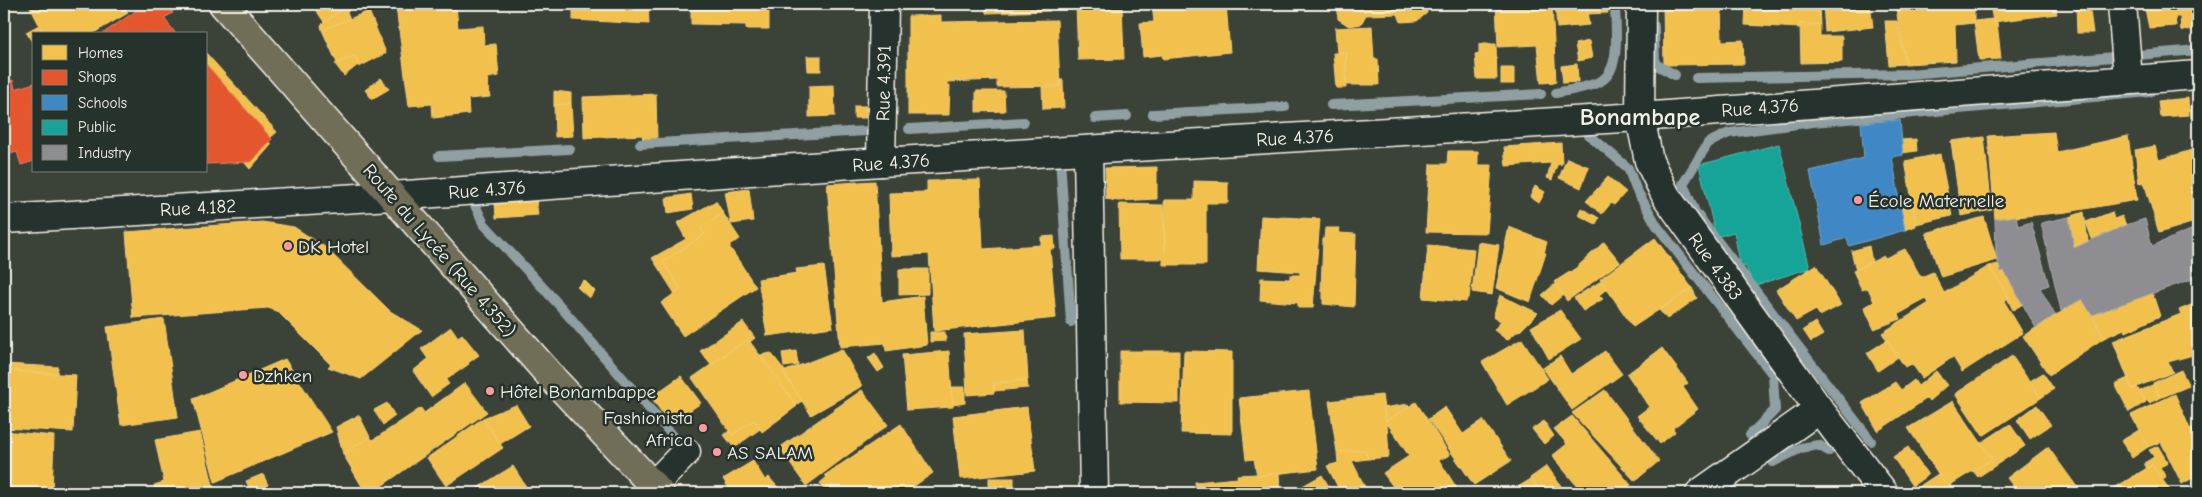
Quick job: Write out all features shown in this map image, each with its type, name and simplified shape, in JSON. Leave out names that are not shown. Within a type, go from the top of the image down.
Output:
[{"type":"main road","name":"Route du Lycée (Rue 4.352)","points":[[223,4],[554,380],[657,490]]},
{"type":"street","name":"Rue 4.391","points":[[881,162],[884,4]]},
{"type":"street","name":"Rue 4.383","points":[[1641,4],[1640,117],[1649,160],[1666,196],[1819,409],[1884,493]]},
{"type":"street","points":[[2122,4],[2128,79]]},
{"type":"street","name":"Rue 4.376","points":[[392,196],[881,162],[1640,117],[2198,75]]},
{"type":"street","points":[[1088,150],[1094,493]]},
{"type":"street","name":"Rue 4.182","points":[[4,219],[392,196]]},
{"type":"street","points":[[1700,493],[1819,409]]},
{"type":"street","points":[[657,490],[686,452]]},
{"type":"building: Homes","points":[[123,4],[128,13],[95,32],[43,32],[29,5]]},
{"type":"building: Homes","points":[[166,4],[181,4],[183,5],[172,11]]},
{"type":"building: Homes","points":[[312,4],[352,4],[324,22]]},
{"type":"building: Homes","points":[[351,4],[353,7],[347,12],[350,19],[322,30],[321,25],[324,22]]},
{"type":"building: Homes","points":[[374,4],[396,4],[380,12]]},
{"type":"building: Homes","points":[[456,4],[458,28],[483,26],[484,45],[496,44],[499,76],[487,78],[490,97],[468,99],[469,114],[433,118],[432,104],[409,106],[396,7]]},
{"type":"building: Homes","points":[[573,4],[648,4],[649,24],[573,20]]},
{"type":"building: Homes","points":[[691,4],[769,4],[769,29],[746,29],[746,25],[691,24]]},
{"type":"building: Homes","points":[[909,4],[979,4],[979,5],[909,7]]},
{"type":"building: Homes","points":[[985,4],[1050,4],[1050,11],[986,13]]},
{"type":"building: Homes","points":[[1076,4],[1122,4],[1124,59],[1078,60]]},
{"type":"building: Homes","points":[[1152,4],[1226,4],[1230,52],[1163,59],[1162,55],[1143,57],[1140,23],[1154,22]]},
{"type":"building: Homes","points":[[1239,4],[1251,4],[1252,7],[1239,9]]},
{"type":"building: Homes","points":[[1337,4],[1426,4],[1427,13],[1417,21],[1401,22],[1398,14],[1366,15],[1361,24],[1349,26],[1338,19]]},
{"type":"building: Homes","points":[[1496,4],[1552,4],[1556,82],[1541,83],[1537,45],[1498,47]]},
{"type":"building: Homes","points":[[1555,4],[1586,4],[1589,25],[1557,28]]},
{"type":"building: Homes","points":[[1586,4],[1606,4],[1608,13],[1587,14]]},
{"type":"building: Homes","points":[[1663,4],[1721,4],[1722,41],[1743,40],[1744,64],[1664,65]]},
{"type":"building: Homes","points":[[1746,4],[1819,4],[1820,25],[1800,24],[1800,28],[1745,25]]},
{"type":"building: Homes","points":[[1823,4],[1870,4],[1873,27],[1825,32]]},
{"type":"building: Homes","points":[[1895,4],[1974,4],[1974,23],[1955,25],[1956,61],[1906,64]]},
{"type":"building: Homes","points":[[1990,4],[2055,4],[2057,14],[1993,22]]},
{"type":"building: Homes","points":[[2076,4],[2089,4],[2093,33],[2077,33]]},
{"type":"building: Homes","points":[[2144,4],[2195,4],[2196,11],[2198,11],[2198,29],[2181,31],[2180,17],[2175,17],[2176,26],[2149,28]]},
{"type":"building: Homes","points":[[369,11],[386,53],[359,67],[355,56],[337,63],[322,30]]},
{"type":"building: Homes","points":[[941,15],[941,22],[1057,20],[1060,86],[997,87],[997,80],[947,82],[947,85],[950,85],[949,115],[908,115],[908,16]]},
{"type":"building: Homes","points":[[1993,19],[1993,22],[1997,22],[2001,59],[1979,60],[1974,21]]},
{"type":"building: Homes","points":[[1885,21],[1897,21],[1906,64],[1889,65]]},
{"type":"building: Homes","points":[[1800,24],[1820,25],[1820,36],[1842,36],[1842,62],[1801,63]]},
{"type":"building: Homes","points":[[39,25],[43,32],[32,32],[32,42],[26,32]]},
{"type":"building: Homes","points":[[1372,26],[1374,59],[1378,59],[1379,85],[1346,85],[1346,53],[1337,53],[1335,28]]},
{"type":"building: Homes","points":[[1589,41],[1592,58],[1578,61],[1575,44]]},
{"type":"building: Homes","points":[[1479,44],[1496,44],[1497,79],[1477,79],[1475,54],[1479,54]]},
{"type":"building: Homes","points":[[1333,53],[1346,53],[1346,88],[1336,88]]},
{"type":"building: Homes","points":[[208,55],[277,132],[270,138],[208,66]]},
{"type":"building: Homes","points":[[355,56],[358,65],[344,76],[335,64]]},
{"type":"building: Homes","points":[[807,56],[821,56],[821,71],[808,71]]},
{"type":"building: Homes","points":[[1577,64],[1578,82],[1563,83],[1561,66]]},
{"type":"building: Homes","points":[[1501,68],[1514,68],[1514,84],[1501,84]]},
{"type":"building: Homes","points":[[381,78],[389,89],[372,99],[365,90]]},
{"type":"building: Homes","points":[[1060,80],[1063,80],[1064,108],[1043,109],[1042,87],[1060,86]]},
{"type":"building: Homes","points":[[834,85],[835,116],[809,117],[809,86]]},
{"type":"building: Homes","points":[[554,91],[571,93],[571,104],[554,105]]},
{"type":"building: Homes","points":[[976,91],[1004,91],[1005,111],[976,112]]},
{"type":"building: Homes","points":[[656,94],[657,139],[643,140],[642,135],[584,138],[583,97]]},
{"type":"building: Homes","points":[[2188,98],[2189,115],[2160,117],[2158,101]]},
{"type":"building: Homes","points":[[571,104],[573,136],[555,137],[554,105]]},
{"type":"building: Homes","points":[[2198,105],[2198,118],[2191,118],[2190,106]]},
{"type":"building: Homes","points":[[854,106],[866,106],[866,118],[854,118]]},
{"type":"building: Homes","points":[[2054,132],[2057,152],[2128,136],[2137,200],[2067,212],[1995,219],[1988,136]]},
{"type":"building: Homes","points":[[1984,137],[1992,210],[1961,216],[1951,141]]},
{"type":"building: Homes","points":[[1916,139],[1917,151],[1902,153],[1901,140]]},
{"type":"building: Homes","points":[[269,142],[272,144],[250,169],[244,162],[251,162]]},
{"type":"building: Homes","points":[[1561,143],[1562,164],[1557,165],[1552,180],[1547,178],[1551,163],[1506,166],[1504,147]]},
{"type":"building: Homes","points":[[2155,146],[2159,160],[2198,148],[2198,221],[2159,233],[2144,182],[2139,184],[2135,150]]},
{"type":"building: Homes","points":[[1448,151],[1478,151],[1478,165],[1492,165],[1487,233],[1426,232],[1430,164],[1447,164]]},
{"type":"building: Homes","points":[[1940,154],[1952,216],[1916,224],[1905,161]]},
{"type":"building: Homes","points":[[1567,158],[1589,167],[1581,188],[1559,178]]},
{"type":"building: Homes","points":[[1157,167],[1157,199],[1118,201],[1106,199],[1105,168]]},
{"type":"building: Homes","points":[[1608,177],[1626,192],[1614,205],[1611,203],[1602,214],[1586,201]]},
{"type":"building: Homes","points":[[980,180],[983,249],[1041,245],[1041,237],[1054,236],[1055,249],[1050,249],[1056,318],[934,331],[929,254],[891,256],[889,193],[927,192],[927,181]]},
{"type":"building: Homes","points":[[875,181],[882,302],[923,296],[927,345],[886,351],[885,343],[840,347],[827,184]]},
{"type":"building: Homes","points":[[1194,181],[1228,182],[1228,203],[1206,203],[1206,265],[1163,265],[1163,259],[1120,259],[1119,204],[1163,205],[1165,251],[1164,200],[1194,200]]},
{"type":"building: Homes","points":[[1535,186],[1545,192],[1539,203],[1530,197]]},
{"type":"building: Homes","points":[[749,189],[753,221],[731,224],[725,192]]},
{"type":"building: Homes","points":[[691,194],[693,209],[668,213],[666,198]]},
{"type":"building: Homes","points":[[536,199],[538,215],[496,218],[495,203]]},
{"type":"building: Homes","points":[[716,201],[723,213],[701,228],[705,234],[663,262],[681,289],[675,294],[652,258],[686,239],[677,223]]},
{"type":"building: Homes","points":[[1912,201],[1916,226],[1905,230],[1901,203]]},
{"type":"building: Homes","points":[[1581,208],[1599,218],[1596,224],[1578,215]]},
{"type":"building: Homes","points":[[2084,212],[2088,241],[2074,248],[2069,217]]},
{"type":"building: Homes","points":[[2112,212],[2114,219],[2122,216],[2126,225],[2092,239],[2086,222]]},
{"type":"building: Homes","points":[[723,213],[740,239],[729,246],[756,287],[683,336],[661,303],[681,289],[663,262],[705,234],[701,228]]},
{"type":"building: Homes","points":[[1261,216],[1320,219],[1313,308],[1298,308],[1298,303],[1260,300],[1261,278],[1290,279],[1290,275],[1300,275],[1300,272],[1258,269]]},
{"type":"building: Homes","points":[[1984,217],[1997,260],[1941,277],[1926,233]]},
{"type":"building: Homes","points":[[262,222],[294,227],[325,247],[390,311],[422,330],[361,379],[328,367],[331,365],[277,311],[268,308],[133,318],[126,232]]},
{"type":"building: Homes","points":[[1509,227],[1547,242],[1544,253],[1546,253],[1530,302],[1496,288]]},
{"type":"building: Homes","points":[[1325,228],[1339,228],[1339,233],[1356,234],[1354,307],[1323,304],[1323,291],[1321,291]]},
{"type":"building: Homes","points":[[1655,238],[1692,288],[1633,327],[1600,279]]},
{"type":"building: Homes","points":[[1478,242],[1499,245],[1492,295],[1472,292]]},
{"type":"building: Homes","points":[[1604,242],[1620,262],[1567,301],[1554,282],[1576,268]]},
{"type":"building: Homes","points":[[1428,245],[1474,249],[1469,298],[1467,298],[1466,302],[1423,298]]},
{"type":"building: Homes","points":[[1869,246],[1872,262],[1856,270],[1851,251]]},
{"type":"building: Homes","points":[[1905,249],[1921,277],[1933,272],[1944,293],[1989,266],[2009,297],[2004,301],[2023,333],[1962,372],[1953,357],[1922,378],[1912,364],[1905,367],[1882,333],[1929,303],[1926,299],[1899,314],[1901,319],[1874,329],[1864,307],[1874,302],[1868,288],[1862,290],[1853,271],[1884,256],[1885,258]]},
{"type":"building: Homes","points":[[1999,264],[2001,272],[2004,271],[2023,304],[2013,310],[2007,298],[2009,297],[1989,266]]},
{"type":"building: Homes","points":[[1816,265],[1841,305],[1820,316],[1816,310],[1796,321],[1776,290]]},
{"type":"building: Homes","points":[[824,266],[833,327],[767,336],[758,279],[797,273],[796,269]]},
{"type":"building: Homes","points":[[899,269],[928,269],[928,294],[899,295]]},
{"type":"building: Homes","points":[[584,280],[595,291],[589,298],[577,287]]},
{"type":"building: Homes","points":[[1601,281],[1607,289],[1599,295],[1603,299],[1583,311],[1574,298]]},
{"type":"building: Homes","points":[[1555,284],[1563,295],[1551,305],[1542,295]]},
{"type":"building: Homes","points":[[1692,288],[1697,298],[1667,319],[1659,310]]},
{"type":"building: Homes","points":[[2152,292],[2160,316],[2126,332],[2124,329],[2104,338],[2092,315]]},
{"type":"building: Homes","points":[[1500,295],[1538,313],[1520,331],[1507,340],[1494,330],[1501,321],[1493,317]]},
{"type":"building: Homes","points":[[2082,299],[2104,338],[2049,375],[2023,336]]},
{"type":"building: Homes","points":[[2198,302],[2198,366],[2193,355],[2168,362],[2173,372],[2132,389],[2113,341],[2181,314],[2179,310]]},
{"type":"building: Homes","points":[[1560,310],[1581,339],[1549,359],[1531,327]]},
{"type":"building: Homes","points":[[164,319],[178,417],[121,425],[107,327]]},
{"type":"building: Homes","points":[[743,322],[755,338],[750,342],[748,339],[711,365],[700,351]]},
{"type":"building: Homes","points":[[1815,322],[1823,335],[1811,342],[1803,330]]},
{"type":"building: Homes","points":[[451,327],[458,337],[462,334],[479,355],[446,380],[449,384],[431,397],[413,371],[428,359],[421,349]]},
{"type":"building: Homes","points":[[1025,330],[1028,380],[994,383],[994,393],[967,395],[964,334]]},
{"type":"building: Homes","points":[[930,332],[945,332],[946,341],[930,342]]},
{"type":"building: Homes","points":[[748,339],[797,406],[762,432],[754,420],[732,435],[692,378]]},
{"type":"building: Homes","points":[[1522,339],[1548,379],[1507,405],[1482,362]]},
{"type":"building: Homes","points":[[1887,340],[1898,357],[1878,371],[1867,353]]},
{"type":"building: Homes","points":[[1662,348],[1688,383],[1683,387],[1698,409],[1673,428],[1675,432],[1660,444],[1637,416],[1649,407],[1627,374]]},
{"type":"building: Homes","points":[[842,349],[862,386],[811,415],[783,372]]},
{"type":"building: Homes","points":[[796,351],[798,365],[784,367],[782,353]]},
{"type":"building: Homes","points":[[949,351],[953,407],[907,410],[902,355]]},
{"type":"building: Homes","points":[[1120,351],[1179,351],[1179,403],[1120,402]]},
{"type":"building: Homes","points":[[1184,351],[1232,352],[1232,434],[1181,433]]},
{"type":"building: Homes","points":[[1605,351],[1622,374],[1572,410],[1543,368],[1560,356],[1571,374]]},
{"type":"building: Homes","points":[[771,353],[786,372],[783,372],[802,401],[796,405],[760,355]]},
{"type":"building: Homes","points":[[875,353],[884,368],[878,372],[868,358]]},
{"type":"building: Homes","points":[[2012,356],[2041,398],[1983,436],[1955,394]]},
{"type":"building: Homes","points":[[285,359],[332,432],[215,482],[193,399]]},
{"type":"building: Homes","points":[[4,364],[58,367],[57,374],[10,371],[10,382],[4,382]]},
{"type":"building: Homes","points":[[2181,370],[2189,386],[2160,398],[2153,383]]},
{"type":"building: Homes","points":[[10,371],[76,375],[73,432],[4,428],[4,382],[10,382]]},
{"type":"building: Homes","points":[[1936,371],[1947,385],[1929,401],[1926,399],[1878,431],[1862,403],[1895,382],[1901,390],[1914,380],[1918,386]]},
{"type":"building: Homes","points":[[2043,373],[2054,389],[2041,398],[2030,381]]},
{"type":"building: Homes","points":[[681,376],[701,403],[670,424],[651,397]]},
{"type":"building: Homes","points":[[2128,378],[2132,389],[2137,387],[2146,402],[2129,412],[2115,384]]},
{"type":"building: Homes","points":[[1027,380],[1028,388],[994,391],[994,383]]},
{"type":"building: Homes","points":[[465,383],[487,412],[376,490],[373,486],[364,490],[343,454],[370,437],[373,440],[421,408],[424,413]]},
{"type":"building: Homes","points":[[2154,384],[2160,398],[2149,403],[2147,400],[2145,401],[2140,391]]},
{"type":"building: Homes","points":[[951,387],[965,387],[965,403],[953,405]]},
{"type":"building: Homes","points":[[862,390],[888,425],[806,486],[779,448]]},
{"type":"building: Homes","points":[[1605,390],[1659,461],[1635,481],[1572,413]]},
{"type":"building: Homes","points":[[1309,391],[1318,469],[1257,476],[1254,459],[1246,460],[1239,398]]},
{"type":"building: Homes","points":[[2175,394],[2190,429],[2195,427],[2198,432],[2198,475],[2182,484],[2161,442],[2148,447],[2131,415]]},
{"type":"building: Homes","points":[[1382,395],[1386,421],[1416,402],[1450,455],[1439,460],[1460,493],[1390,493],[1394,488],[1383,473],[1409,456],[1387,423],[1389,457],[1368,459],[1365,450],[1337,452],[1329,401]]},
{"type":"building: Homes","points":[[1953,401],[1992,459],[1947,487],[1908,428]]},
{"type":"building: Homes","points":[[387,403],[395,416],[383,425],[374,410]]},
{"type":"building: Homes","points":[[1408,404],[1409,407],[1386,421],[1383,408]]},
{"type":"building: Homes","points":[[516,405],[529,426],[500,444],[483,418]]},
{"type":"building: Homes","points":[[2037,405],[2051,425],[2030,439],[2017,420]]},
{"type":"building: Homes","points":[[1027,407],[1035,471],[960,479],[953,416]]},
{"type":"building: Homes","points":[[1445,407],[1463,434],[1483,420],[1511,461],[1474,485],[1428,419]]},
{"type":"building: Homes","points":[[359,415],[370,437],[343,454],[336,427]]},
{"type":"building: Homes","points":[[1572,416],[1631,485],[1621,493],[1583,493],[1552,456],[1567,444],[1554,429]]},
{"type":"building: Homes","points":[[483,418],[503,448],[446,486],[427,458]]},
{"type":"building: Homes","points":[[754,420],[760,429],[734,448],[724,435],[729,431],[732,435]]},
{"type":"building: Homes","points":[[1544,421],[1554,436],[1544,444],[1532,429]]},
{"type":"building: Homes","points":[[901,424],[933,473],[904,493],[826,493],[820,483],[827,477],[825,475]]},
{"type":"building: Homes","points":[[2010,424],[2025,446],[1978,477],[1973,471],[1992,459],[1981,443]]},
{"type":"building: Homes","points":[[2139,430],[2148,447],[2132,458],[2121,441]]},
{"type":"building: Homes","points":[[4,431],[54,436],[52,493],[4,493]]},
{"type":"building: Homes","points":[[200,432],[215,493],[156,493],[154,485],[164,482],[155,440]]},
{"type":"building: Homes","points":[[2158,446],[2168,463],[2160,467],[2166,477],[2162,479],[2152,465],[2147,469],[2144,463],[2154,457],[2149,450]]},
{"type":"building: Homes","points":[[1908,447],[1928,475],[1912,486],[1893,457]]},
{"type":"building: Homes","points":[[2048,447],[2080,491],[2077,493],[2018,493],[2007,478]]},
{"type":"building: Homes","points":[[1365,450],[1368,459],[1352,461],[1368,493],[1341,493],[1327,466],[1338,463],[1337,452]]},
{"type":"building: Homes","points":[[753,461],[765,480],[769,477],[781,491],[778,493],[732,493],[723,479]]},
{"type":"building: Homes","points":[[2152,465],[2172,493],[2106,493]]},
{"type":"building: Homes","points":[[513,466],[530,493],[471,492]]},
{"type":"building: Homes","points":[[1547,466],[1566,493],[1541,493],[1530,478]]},
{"type":"building: Homes","points":[[1279,473],[1280,489],[1246,491],[1241,483],[1241,493],[1196,493],[1195,482],[1238,478],[1237,475],[1257,474],[1257,476]]},
{"type":"building: Homes","points":[[263,474],[268,485],[251,492],[246,481]]},
{"type":"building: Homes","points":[[1938,474],[1947,487],[1950,485],[1955,493],[1918,493],[1915,489]]},
{"type":"building: Homes","points":[[1322,475],[1333,493],[1290,493]]},
{"type":"building: Homes","points":[[989,478],[1014,478],[1014,493],[989,493]]},
{"type":"building: Homes","points":[[1531,479],[1538,488],[1535,490],[1534,488],[1524,493],[1508,493]]},
{"type":"building: Homes","points":[[1634,487],[1639,493],[1626,493]]},
{"type":"building: Shops","points":[[146,4],[166,4],[173,13],[164,18],[174,32],[105,32]]},
{"type":"building: Shops","points":[[208,66],[272,139],[251,162],[208,164]]},
{"type":"building: Shops","points":[[13,80],[15,89],[32,84],[32,162],[21,165],[17,152],[4,156],[4,83]]},
{"type":"building: Schools","name":"École Maternelle","points":[[1900,120],[1903,155],[1892,157],[1905,230],[1849,246],[1847,238],[1824,245],[1810,171],[1864,158],[1861,123]]},
{"type":"building: Public","points":[[1779,144],[1810,268],[1753,286],[1746,266],[1741,267],[1734,232],[1716,237],[1699,165]]},
{"type":"building: Industry","points":[[2016,216],[2018,226],[2031,222],[2049,285],[2040,288],[2055,315],[2036,328],[2004,271],[2001,272],[1996,256],[1995,219]]},
{"type":"building: Industry","points":[[2069,217],[2074,248],[2126,225],[2145,219],[2152,246],[2198,227],[2198,277],[2092,315],[2082,299],[2061,311],[2041,223]]},
{"type":"waterway","points":[[1556,93],[1590,85],[1601,81],[1608,75],[1615,57],[1615,4]]},
{"type":"waterway","points":[[1654,26],[1655,64],[1675,75]]},
{"type":"waterway","points":[[1696,78],[1909,74],[2198,50]]},
{"type":"waterway","points":[[1871,441],[1695,212],[1683,184],[1708,143],[1729,133],[1813,122],[2150,92]]},
{"type":"waterway","points":[[1331,105],[1541,94]]},
{"type":"waterway","points":[[1153,114],[1285,107]]},
{"type":"waterway","points":[[1095,118],[1127,116]]},
{"type":"waterway","points":[[909,129],[1024,122]]},
{"type":"waterway","points":[[1577,130],[1582,129],[1628,168],[1636,189],[1657,226],[1773,375],[1775,410],[1750,435]]},
{"type":"waterway","points":[[640,144],[867,131]]},
{"type":"waterway","points":[[439,156],[570,149]]},
{"type":"waterway","points":[[1053,160],[1060,159],[1071,322]]},
{"type":"waterway","points":[[482,196],[474,203],[484,224],[560,306],[680,444]]},
{"type":"waterway","points":[[1773,462],[1801,448],[1818,445],[1829,451]]},
{"type":"place","name":"École Maternelle","points":[[1858,200]]},
{"type":"place","name":"DK Hotel","points":[[288,246]]},
{"type":"place","name":"Dzhken","points":[[243,375]]},
{"type":"place","name":"Hôtel Bonambappe","points":[[490,391]]},
{"type":"place","name":"Fashionista Africa","points":[[703,428]]},
{"type":"place","name":"AS SALAM","points":[[717,452]]},
{"type":"district","name":"Bonambape","points":[[1640,117]]}]
